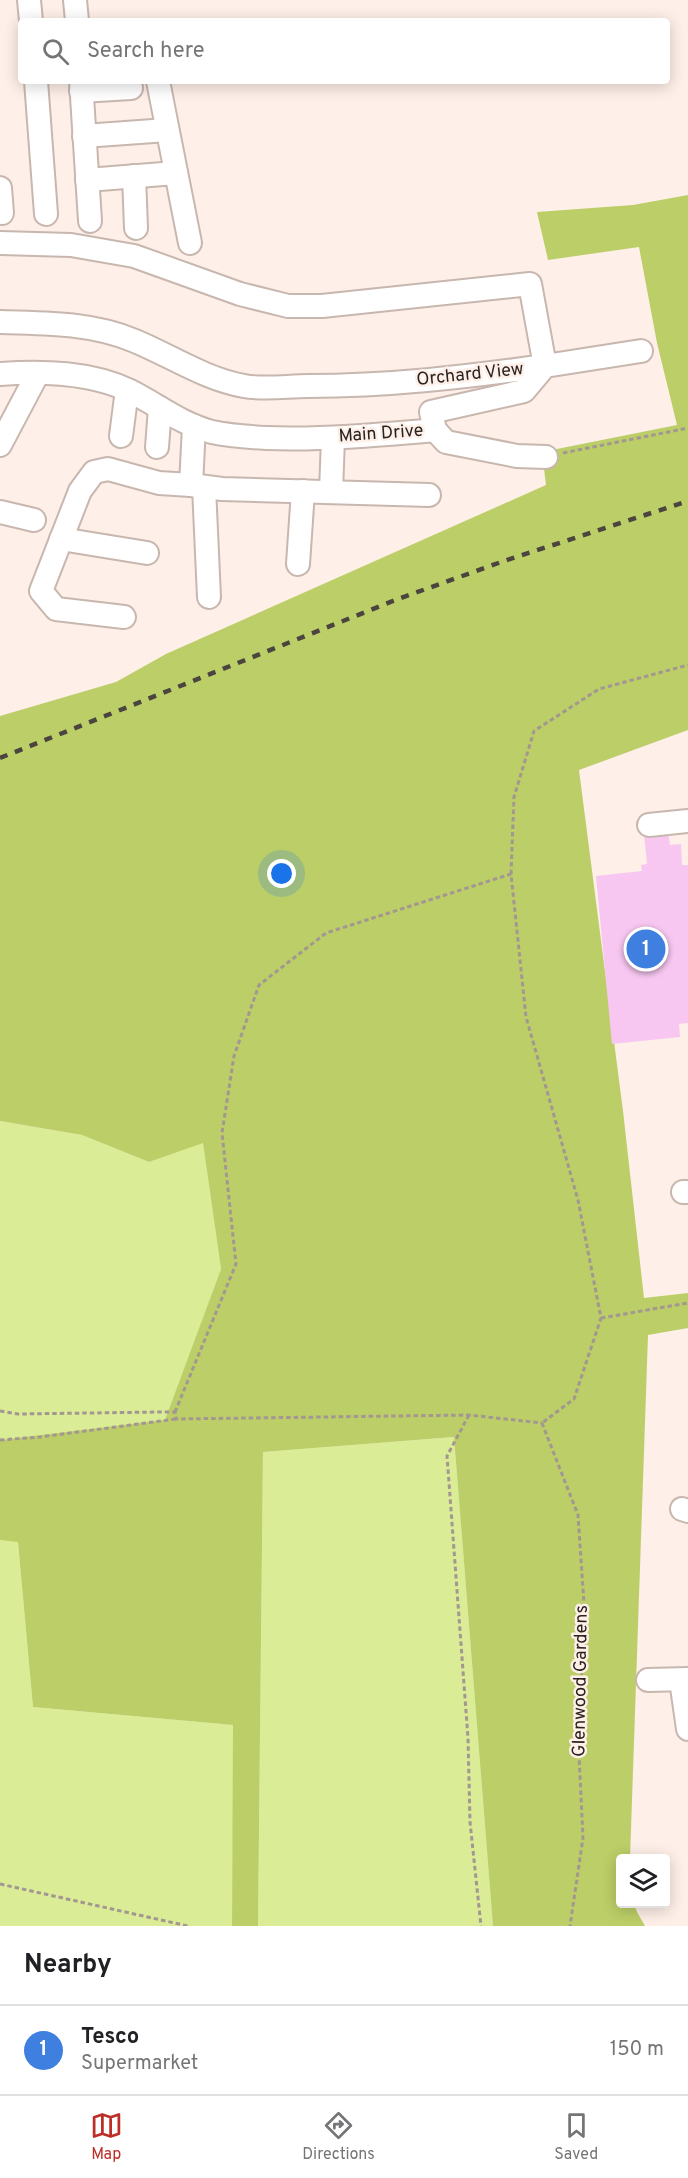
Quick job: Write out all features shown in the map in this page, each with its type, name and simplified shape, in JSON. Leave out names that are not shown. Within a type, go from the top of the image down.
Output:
[{"type":"street","points":[[29,0],[31,18]]},
{"type":"street","points":[[75,0],[77,18]]},
{"type":"street","points":[[36,84],[46,214]]},
{"type":"street","points":[[159,84],[189,243]]},
{"type":"street","points":[[90,221],[81,86],[131,88]]},
{"type":"street","points":[[84,136],[167,130]]},
{"type":"street","points":[[87,180],[176,173]]},
{"type":"street","points":[[134,176],[136,228]]},
{"type":"street","points":[[0,188],[2,213]]},
{"type":"street","name":"Orchard View","points":[[0,243],[71,245],[134,256],[240,294],[288,306],[322,306],[530,284],[545,366],[460,378],[342,386],[246,387],[216,379],[134,340],[97,329],[58,324],[0,322]]},
{"type":"street","points":[[545,366],[641,351]]},
{"type":"street","name":"Main Drive","points":[[0,374],[54,373],[99,380],[127,390],[194,426],[234,436],[287,439],[435,430],[431,412],[524,391],[545,366]]},
{"type":"street","points":[[0,445],[38,373]]},
{"type":"street","points":[[122,436],[127,390]]},
{"type":"street","points":[[157,447],[160,408]]},
{"type":"street","points":[[194,426],[209,597]]},
{"type":"street","points":[[435,430],[446,442],[517,456],[546,457]]},
{"type":"street","points":[[331,492],[333,438]]},
{"type":"street","points":[[124,617],[56,609],[41,591],[80,490],[94,472],[108,469],[159,483],[198,486],[429,495]]},
{"type":"street","points":[[298,564],[303,491]]},
{"type":"street","points":[[0,512],[34,520]]},
{"type":"street","points":[[61,539],[147,553]]},
{"type":"street","points":[[649,825],[688,821]]},
{"type":"street","points":[[648,1680],[685,1680],[688,1729]]},
{"type":"path","points":[[546,457],[688,428]]},
{"type":"path","points":[[0,1440],[176,1419],[469,1415],[542,1423],[574,1399],[601,1318],[578,1200],[526,1017],[511,874],[514,797],[534,731],[599,689],[688,665]]},
{"type":"path","points":[[176,1419],[175,1412],[236,1264],[222,1133],[234,1056],[259,985],[326,933],[511,874]]},
{"type":"path","points":[[601,1318],[688,1303]]},
{"type":"path","points":[[0,1411],[18,1414],[175,1412]]},
{"type":"path","points":[[469,1415],[447,1456],[468,1738],[470,1822],[481,1926]]},
{"type":"path","name":"Glenwood Gardens","points":[[542,1423],[578,1515],[586,1633],[577,1713],[583,1838],[570,1926]]},
{"type":"path","points":[[0,1884],[188,1926]]},
{"type":"green space","points":[[688,195],[688,730],[579,770],[623,1111],[644,1298],[688,1293],[688,1328],[648,1335],[630,1854],[616,1854],[616,1908],[636,1908],[645,1926],[493,1926],[454,1437],[263,1452],[258,1926],[232,1926],[233,1725],[33,1707],[18,1542],[0,1540],[0,1440],[165,1420],[221,1269],[203,1143],[149,1162],[82,1135],[0,1121],[0,716],[116,682],[166,654],[546,485],[542,452],[677,425],[657,343],[639,247],[548,260],[537,212],[633,205]]},
{"type":"green space","points":[[0,1121],[82,1135],[149,1162],[203,1142],[221,1269],[165,1421],[0,1440]]},
{"type":"green space","points":[[454,1437],[493,1926],[258,1926],[263,1452]]},
{"type":"green space","points":[[0,1540],[18,1541],[33,1707],[234,1725],[232,1926],[0,1926]]},
{"type":"building","points":[[668,831],[670,845],[681,844],[682,865],[688,865],[688,1023],[679,1024],[680,1037],[612,1044],[596,876],[642,871],[641,865],[647,864],[644,834]]},
{"type":"railway","points":[[0,758],[398,599],[504,561],[688,501]]},
{"type":"place","name":"Tesco","points":[[646,949]]}]
